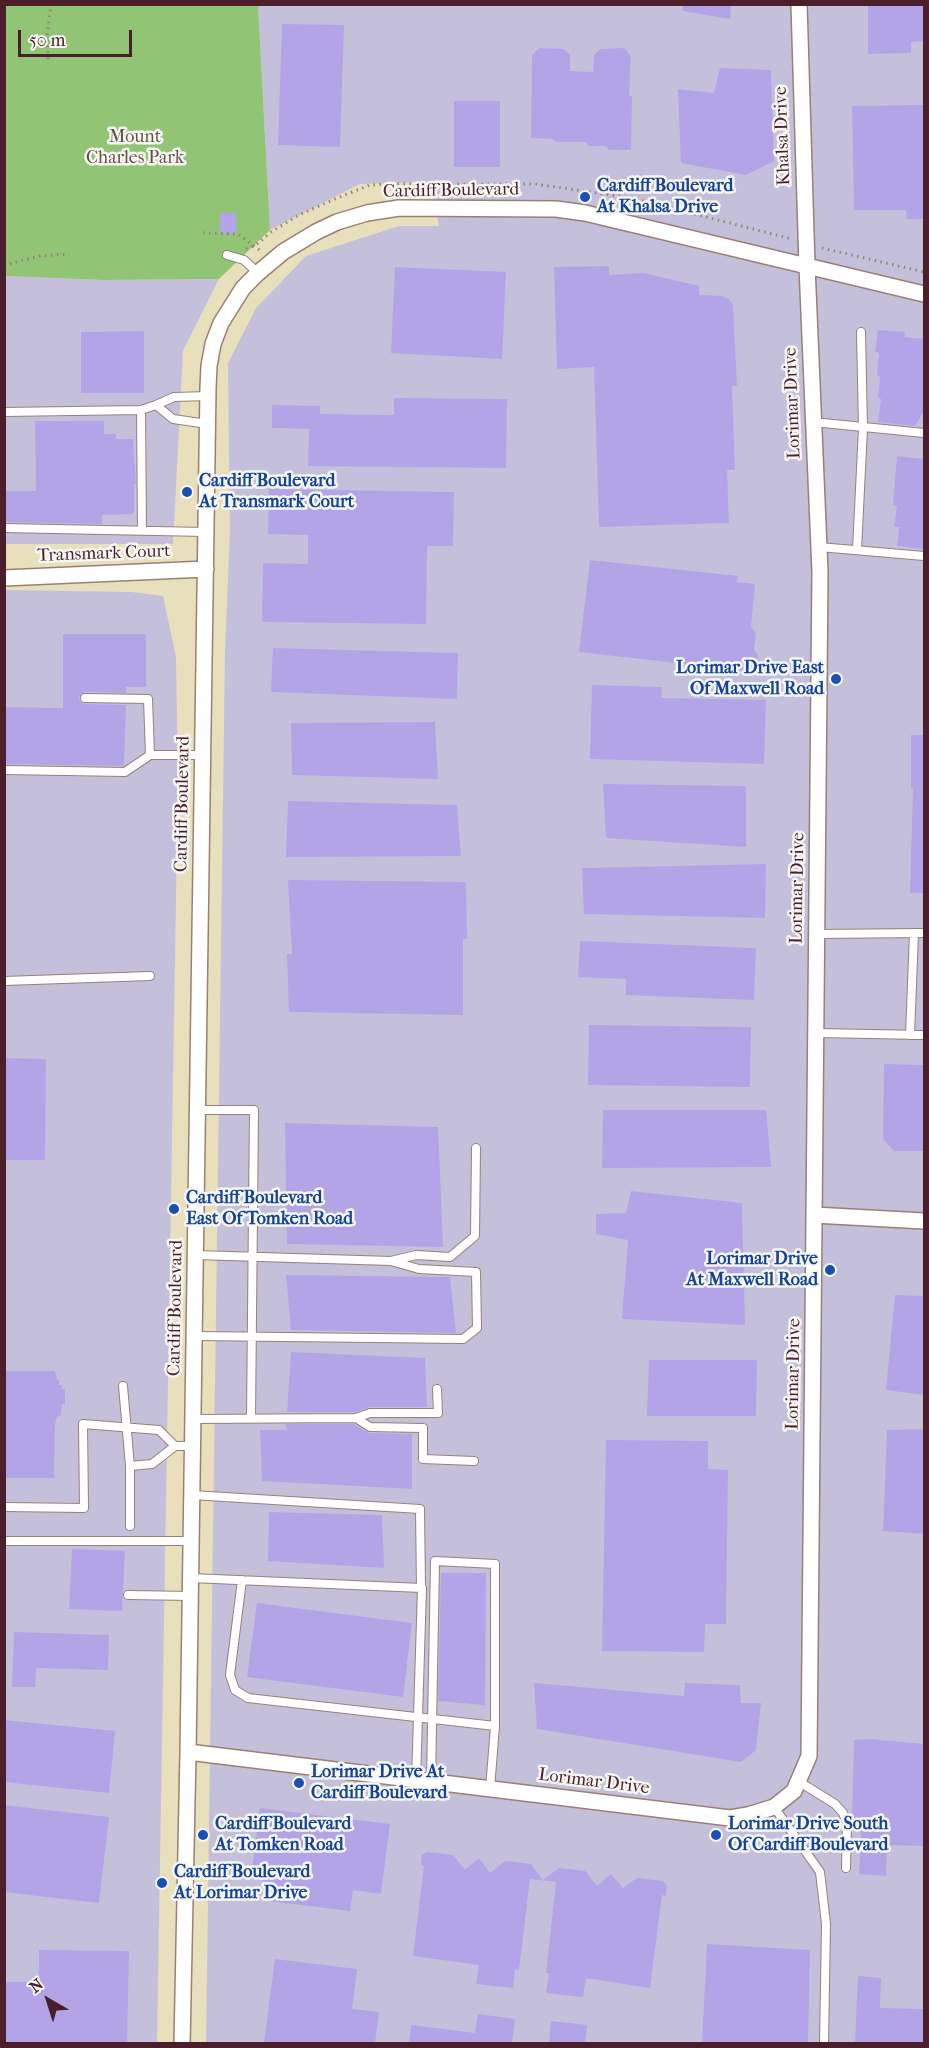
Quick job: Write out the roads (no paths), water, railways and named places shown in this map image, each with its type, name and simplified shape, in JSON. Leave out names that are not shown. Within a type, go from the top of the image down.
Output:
[{"type":"street","name":"Khalsa Drive","points":[[799,4],[807,266]]},
{"type":"street","name":"Cardiff Boulevard","points":[[182,2043],[189,1752],[208,396],[209,366],[213,344],[221,323],[237,296],[258,273],[297,243],[336,222],[399,208],[556,209],[585,213],[924,294]]},
{"type":"street","name":"Lorimar Drive","points":[[189,1752],[730,1818],[774,1807],[794,1791],[809,1755],[819,547],[807,266]]},
{"type":"street","name":"Transmark Court","points":[[4,578],[206,569]]},
{"type":"street","points":[[814,1215],[924,1221]]},
{"type":"lane","points":[[227,255],[244,260],[258,273]]},
{"type":"lane","points":[[857,550],[863,428],[861,332]]},
{"type":"lane","points":[[4,412],[141,410],[174,397],[208,396]]},
{"type":"lane","points":[[156,405],[173,419],[208,424]]},
{"type":"lane","points":[[141,410],[142,530]]},
{"type":"lane","points":[[813,422],[924,433]]},
{"type":"lane","points":[[4,528],[206,532]]},
{"type":"lane","points":[[819,547],[924,556]]},
{"type":"lane","points":[[85,698],[148,699],[150,755]]},
{"type":"lane","points":[[4,770],[125,772],[150,755],[203,755]]},
{"type":"lane","points":[[910,1035],[914,933]]},
{"type":"lane","points":[[817,934],[924,933]]},
{"type":"lane","points":[[4,981],[150,976]]},
{"type":"lane","points":[[816,1033],[924,1035]]},
{"type":"lane","points":[[198,1110],[254,1110],[251,1418]]},
{"type":"lane","points":[[391,1261],[416,1255],[450,1257],[475,1236],[476,1148]]},
{"type":"lane","points":[[195,1336],[464,1339],[477,1328],[476,1272],[419,1269],[391,1261],[196,1255]]},
{"type":"lane","points":[[123,1386],[130,1466],[130,1526]]},
{"type":"lane","points":[[194,1419],[356,1418],[370,1413],[438,1413],[437,1389]]},
{"type":"lane","points":[[356,1418],[370,1427],[423,1428],[423,1459],[474,1461]]},
{"type":"lane","points":[[4,1506],[84,1508],[83,1424],[159,1431],[175,1446]]},
{"type":"lane","points":[[130,1466],[152,1464],[175,1446],[193,1446]]},
{"type":"lane","points":[[192,1495],[420,1509],[421,1588],[423,1588],[418,1718],[424,1781]]},
{"type":"lane","points":[[4,1541],[192,1542]]},
{"type":"lane","points":[[424,1781],[433,1720],[435,1561],[495,1564],[495,1726],[490,1789]]},
{"type":"lane","points":[[191,1578],[421,1588]]},
{"type":"lane","points":[[242,1581],[230,1675],[235,1690],[248,1698],[495,1726]]},
{"type":"lane","points":[[128,1595],[191,1596]]},
{"type":"lane","points":[[798,1781],[835,1804],[843,1813],[847,1823],[846,1868]]},
{"type":"lane","points":[[774,1807],[820,1872],[826,1924],[824,2043]]},
{"type":"place","name":"Cardiff Boulevard At Khalsa Drive","points":[[585,197]]},
{"type":"place","name":"Cardiff Boulevard At Transmark Court","points":[[187,492]]},
{"type":"place","name":"Lorimar Drive East Of Maxwell Road","points":[[836,679]]},
{"type":"place","name":"Cardiff Boulevard East Of Tomken Road","points":[[174,1209]]},
{"type":"place","name":"Lorimar Drive At Maxwell Road","points":[[830,1270]]},
{"type":"place","name":"Lorimar Drive At Cardiff Boulevard","points":[[299,1783]]},
{"type":"place","name":"Cardiff Boulevard At Tomken Road","points":[[203,1835]]},
{"type":"place","name":"Lorimar Drive South Of Cardiff Boulevard","points":[[716,1835]]},
{"type":"place","name":"Cardiff Boulevard At Lorimar Drive","points":[[162,1883]]},
{"type":"park label","name":"Mount Charles Park","points":[[135,148]]}]
